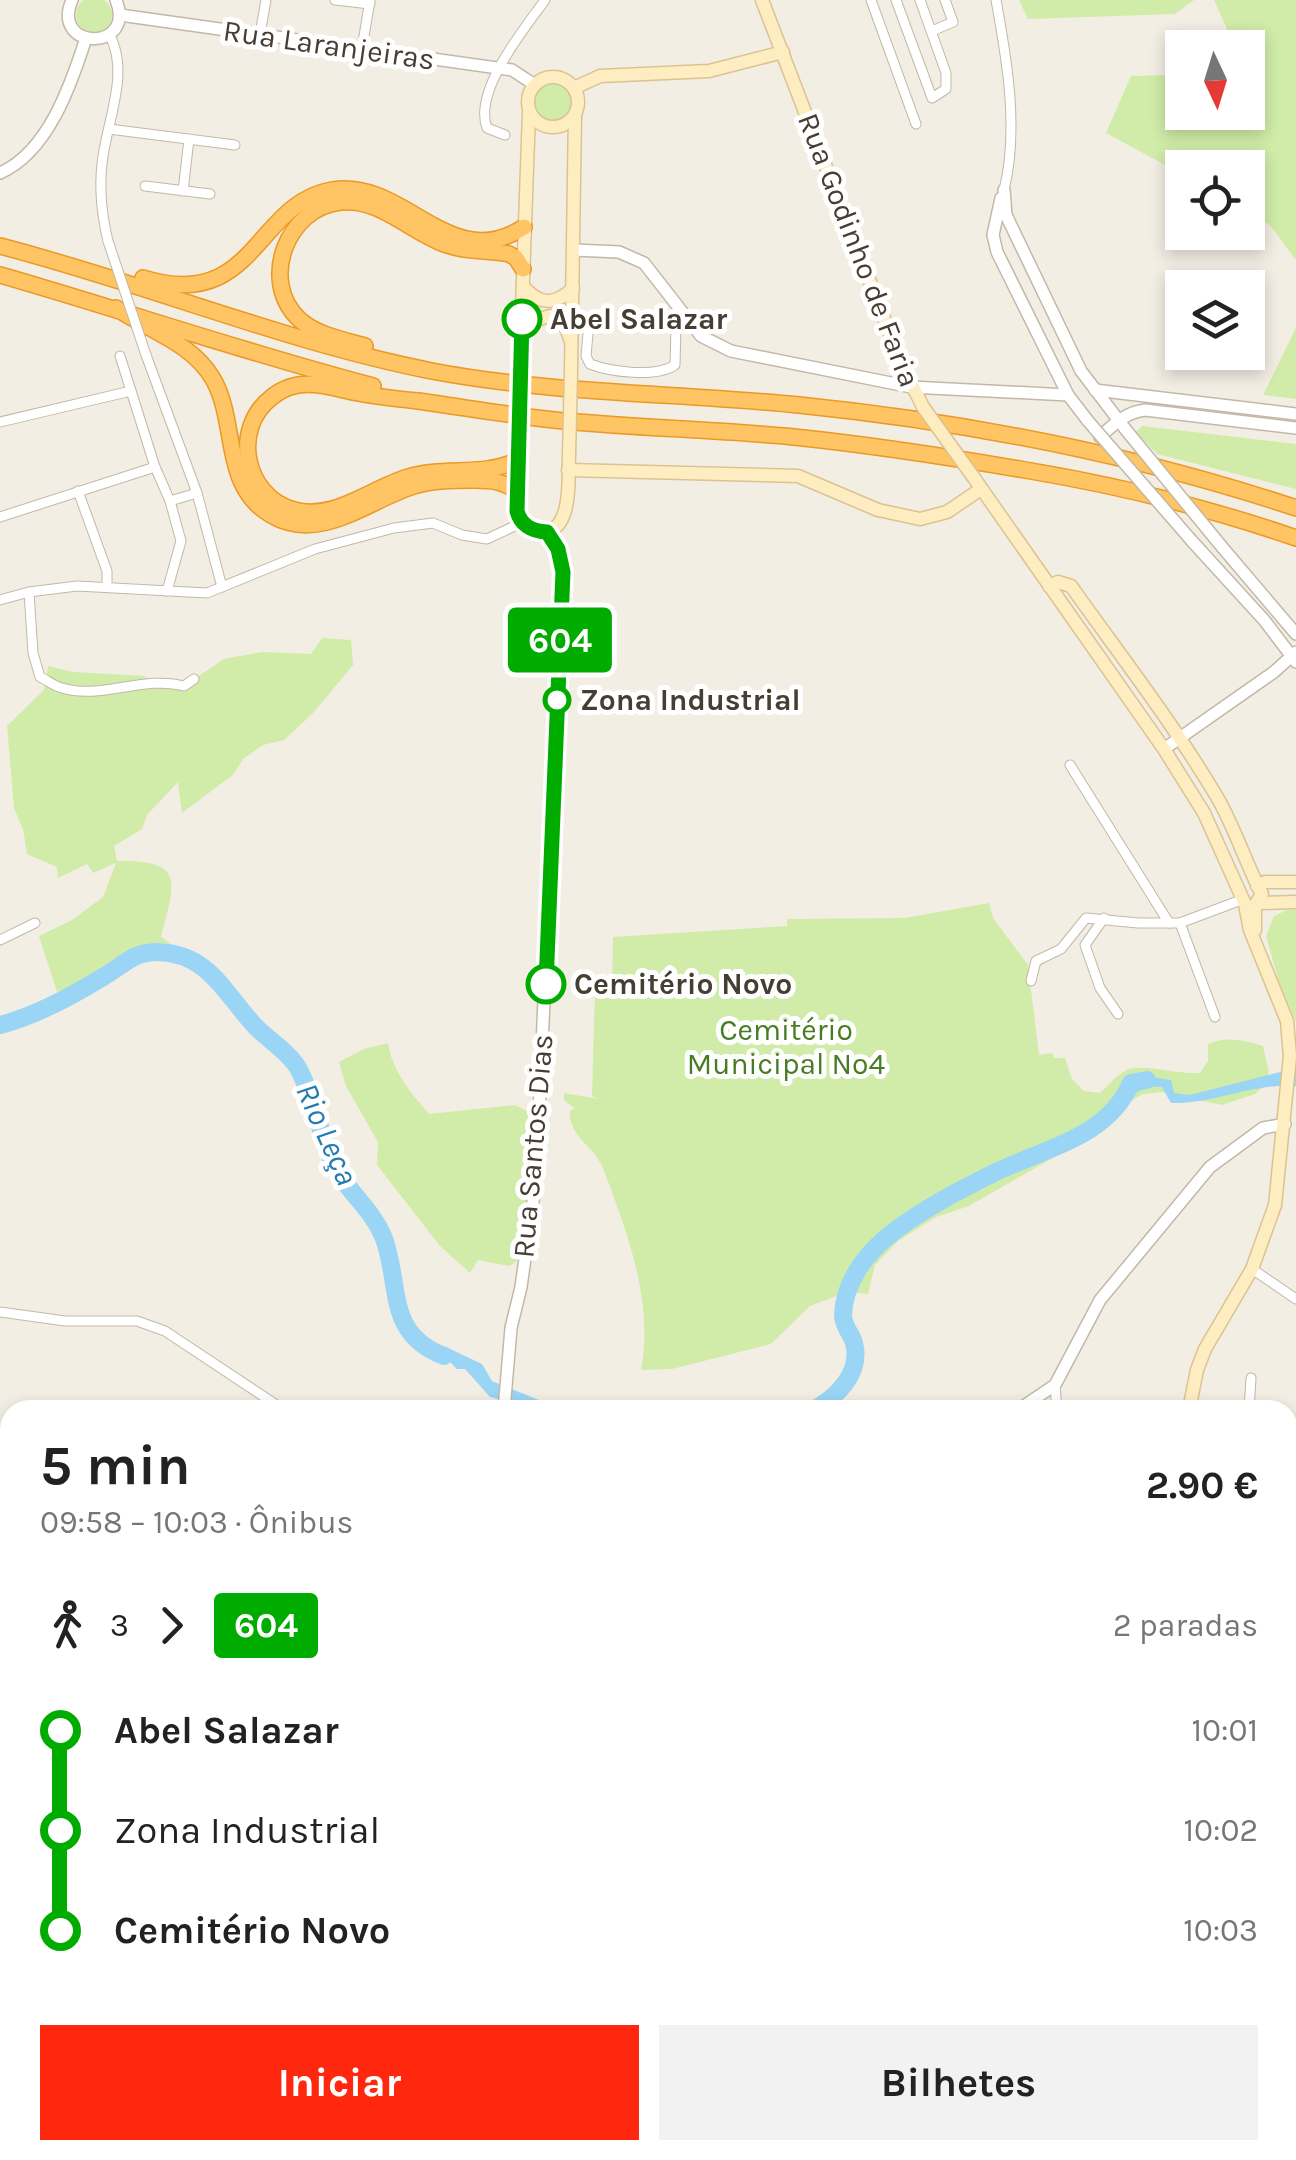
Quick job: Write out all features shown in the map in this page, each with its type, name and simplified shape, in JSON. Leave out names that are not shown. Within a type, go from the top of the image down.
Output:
[{"type":"highway","points":[[91,270],[125,272],[171,284],[215,278],[238,266],[299,204],[335,189],[365,190],[382,196],[450,236],[500,240],[524,227]]},
{"type":"highway","points":[[389,361],[372,348],[316,330],[300,320],[283,294],[282,250],[296,227],[315,210],[338,202],[375,206],[453,248],[508,254],[516,258],[523,277]]},
{"type":"highway","points":[[0,246],[91,270],[262,328],[438,372],[544,387],[797,405],[912,420],[1142,462],[1296,508]]},
{"type":"highway","points":[[0,275],[284,363],[439,404]]},
{"type":"highway","points":[[116,308],[194,354],[212,378],[220,395],[239,476],[246,490],[270,515],[305,525],[328,522],[416,485],[446,480],[502,481],[517,491]]},
{"type":"highway","points":[[518,455],[492,470],[427,472],[334,509],[302,512],[272,500],[259,486],[246,457],[250,425],[270,398],[300,384],[319,384],[361,394],[594,424],[796,437],[1028,470],[1139,494],[1296,538]]},
{"type":"main road","name":"Rua Godinho de Faria","points":[[762,0],[911,387],[1164,749],[1204,813],[1248,901],[1254,936],[1287,1021],[1290,1056],[1275,1205],[1252,1269],[1205,1349],[1196,1370],[1191,1400]]},
{"type":"main road","points":[[574,88],[600,76],[708,71],[782,52]]},
{"type":"main road","points":[[553,76],[574,88],[578,104],[568,463],[563,518],[547,532],[522,523],[517,511],[528,95],[534,84],[553,76]]},
{"type":"main road","points":[[529,112],[549,127],[566,124],[575,114]]},
{"type":"main road","points":[[523,277],[538,300],[551,302],[573,288]]},
{"type":"main road","points":[[520,348],[528,325],[550,316],[566,325],[572,346]]},
{"type":"main road","points":[[568,463],[798,476],[878,510],[920,519],[947,512],[977,483]]},
{"type":"main road","name":"Rua Godinho de Faria","points":[[1049,586],[1058,582],[1071,586],[1179,738],[1218,800],[1251,868],[1262,894],[1248,901]]},
{"type":"main road","points":[[1256,885],[1296,882]]},
{"type":"main road","points":[[1248,901],[1296,902]]},
{"type":"street","points":[[72,0],[68,8],[70,24],[86,38],[96,39],[109,34],[117,25],[120,15],[116,0]]},
{"type":"street","points":[[260,34],[266,0]]},
{"type":"street","points":[[336,0],[370,2],[362,48]]},
{"type":"street","points":[[505,135],[487,128],[483,118],[487,91],[514,43],[545,0]]},
{"type":"street","points":[[871,0],[916,124]]},
{"type":"street","points":[[896,0],[932,98],[946,90],[946,72],[920,0]]},
{"type":"street","points":[[932,31],[953,22],[945,0]]},
{"type":"street","points":[[996,0],[1010,116],[1010,152],[995,215],[996,252],[1068,395],[1100,437],[1295,656],[1164,749]]},
{"type":"street","name":"Rua Laranjeiras","points":[[120,15],[502,68],[534,84]]},
{"type":"street","points":[[109,34],[118,62],[102,163],[101,202],[108,242],[197,493],[222,587]]},
{"type":"street","points":[[0,174],[14,167],[38,143],[76,70],[86,38]]},
{"type":"street","points":[[109,129],[235,145]]},
{"type":"street","points":[[183,191],[189,139]]},
{"type":"street","points":[[145,186],[210,194]]},
{"type":"street","points":[[1004,190],[1006,215],[1064,336],[1118,425],[1296,634]]},
{"type":"street","points":[[574,250],[606,250],[636,258],[650,268],[701,336],[732,352],[911,387],[1068,395]]},
{"type":"street","points":[[589,322],[586,356],[590,364],[658,372],[675,365],[676,325],[684,314]]},
{"type":"street","points":[[1044,345],[1064,336]]},
{"type":"street","points":[[120,356],[180,541],[167,591]]},
{"type":"street","points":[[1095,390],[1296,414]]},
{"type":"street","points":[[0,422],[130,392]]},
{"type":"street","points":[[1100,437],[1135,411],[1146,410],[1296,428]]},
{"type":"street","points":[[0,518],[155,467]]},
{"type":"street","points":[[78,491],[108,571],[107,585]]},
{"type":"street","points":[[170,501],[197,493]]},
{"type":"street","points":[[0,600],[29,592],[107,585],[200,594],[315,550],[417,523],[433,523],[487,539],[522,523]]},
{"type":"street","name":"Rua Santos Dias","points":[[505,1400],[510,1337],[536,1180],[552,880],[563,572],[558,549],[547,532]]},
{"type":"street","points":[[29,592],[33,653],[40,677],[63,689],[89,690],[168,681],[184,686],[194,680]]},
{"type":"street","points":[[1070,765],[1175,923],[1214,1017]]},
{"type":"street","points":[[1030,981],[1036,961],[1062,949],[1086,918],[1175,923],[1248,901]]},
{"type":"street","points":[[1104,918],[1085,946],[1100,988],[1118,1014]]},
{"type":"street","points":[[0,940],[35,922]]},
{"type":"street","points":[[1033,1400],[1055,1386],[1100,1300],[1210,1167],[1263,1128],[1285,1124]]},
{"type":"street","points":[[1252,1269],[1296,1299]]},
{"type":"street","points":[[0,1312],[65,1322],[137,1321],[166,1330],[269,1400]]},
{"type":"street","points":[[1250,1400],[1251,1378]]},
{"type":"street","points":[[1055,1386],[1056,1400]]},
{"type":"green space","points":[[86,-1],[102,-1],[111,8],[111,22],[101,32],[87,32],[77,22],[77,8]]},
{"type":"green space","points":[[1019,0],[1194,0],[1175,14],[1028,19]]},
{"type":"green space","points":[[1214,0],[1296,0],[1296,260],[1265,222],[1265,150],[1165,150],[1165,165],[1106,133],[1131,76],[1165,75],[1165,130],[1265,130],[1265,30],[1227,29]]},
{"type":"green space","points":[[553,82],[567,88],[573,102],[567,116],[553,122],[539,116],[533,102],[539,88]]},
{"type":"green space","points":[[1296,328],[1296,399],[1263,395]]},
{"type":"green space","points":[[1142,426],[1296,444],[1296,489],[1157,454],[1136,432]]},
{"type":"green space","points":[[322,638],[351,640],[353,665],[313,713],[284,740],[263,745],[243,759],[234,774],[182,813],[178,782],[147,815],[142,829],[114,846],[117,861],[155,865],[170,878],[170,901],[161,937],[171,944],[149,943],[127,952],[82,983],[57,992],[39,936],[72,920],[103,897],[116,863],[93,873],[87,864],[58,878],[57,867],[27,854],[14,808],[7,726],[44,690],[48,666],[73,672],[144,676],[155,683],[184,686],[224,659],[262,652],[311,654]]},
{"type":"green space","name":"Cemitério Municipal Nº4","points":[[989,903],[993,918],[1028,965],[1039,1055],[1052,1053],[1054,1058],[1065,1058],[1072,1079],[1084,1091],[1100,1093],[1133,1068],[1200,1073],[1208,1061],[1208,1044],[1229,1040],[1263,1046],[1269,1072],[1263,1087],[1255,1094],[1222,1105],[1161,1092],[1143,1094],[1107,1114],[1094,1132],[1070,1148],[969,1206],[936,1217],[898,1241],[875,1265],[868,1294],[847,1292],[810,1306],[771,1344],[672,1369],[641,1370],[644,1318],[629,1242],[603,1168],[577,1134],[570,1119],[570,1110],[575,1109],[564,1100],[564,1093],[598,1099],[592,1096],[595,989],[612,989],[613,937],[787,926],[787,919],[905,918]]},
{"type":"green space","points":[[1296,910],[1296,1022],[1266,936],[1274,916]]},
{"type":"green space","points":[[388,1043],[398,1072],[429,1114],[515,1105],[529,1112],[525,1233],[516,1262],[509,1266],[478,1260],[470,1273],[440,1246],[377,1165],[378,1142],[346,1086],[339,1062],[364,1049]]},
{"type":"water","points":[[1280,1072],[1296,1072],[1296,1086],[1171,1103],[1162,1087],[1141,1086],[1137,1093],[1123,1087],[1132,1074],[1171,1080],[1174,1093],[1190,1095]]},
{"type":"water","points":[[426,1347],[437,1351],[446,1347],[482,1364],[492,1381],[539,1400],[490,1397],[465,1369],[457,1369],[447,1359],[435,1362],[424,1354]]},
{"type":"waterway","name":"Rio Leça","points":[[0,1025],[53,1005],[141,954],[175,954],[203,967],[298,1068],[333,1163],[383,1236],[403,1321],[425,1346],[444,1356]]},
{"type":"waterway","name":"Rio Leça","points":[[828,1400],[845,1383],[854,1364],[853,1340],[843,1319],[847,1292],[863,1262],[879,1245],[951,1195],[1089,1130],[1120,1102],[1131,1083],[1147,1080]]},
{"type":"bus line","name":"604","points":[[522,319],[518,518],[528,528],[547,532],[558,549],[563,572],[546,984]]},
{"type":"place","name":"Abel Salazar","points":[[522,319]]},
{"type":"place","name":"Zona Industrial","points":[[557,700]]},
{"type":"place","name":"Cemitério Novo","points":[[546,984]]}]
